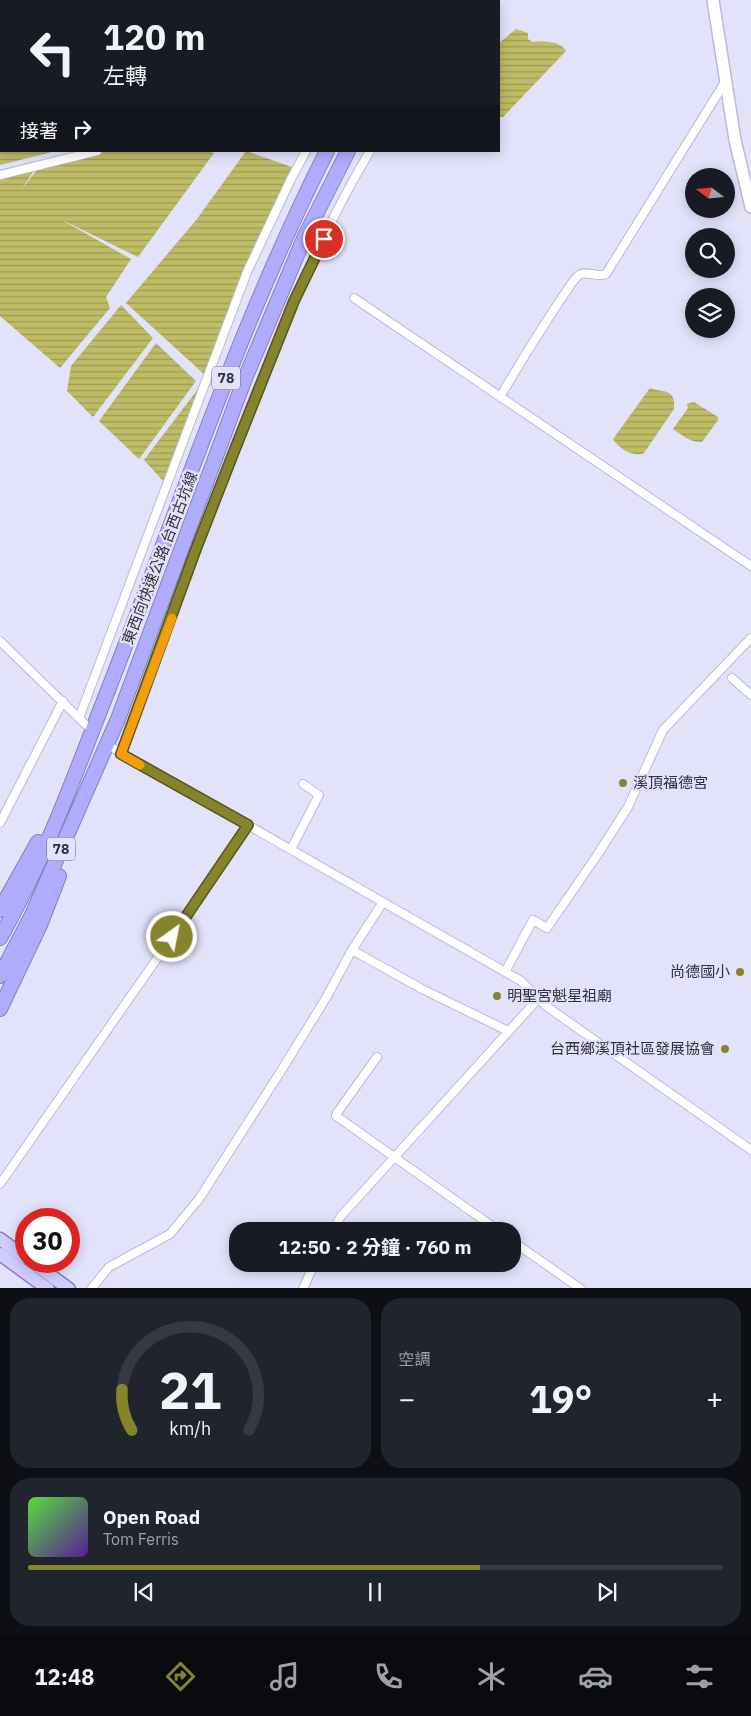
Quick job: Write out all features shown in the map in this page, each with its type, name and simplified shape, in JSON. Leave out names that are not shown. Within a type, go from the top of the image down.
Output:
[{"type":"highway","name":"東西向快速公路 台西古坑線","points":[[0,938],[55,824],[139,611],[238,348],[290,225],[326,152]]},
{"type":"highway","name":"東西向快速公路 台西古坑線","points":[[0,976],[32,915],[118,719],[244,382],[305,236],[347,152]]},
{"type":"highway","points":[[0,910],[39,840],[98,715]]},
{"type":"highway","points":[[0,1009],[40,925],[118,719]]},
{"type":"main road","points":[[0,1239],[15,1250]]},
{"type":"main road","points":[[0,1254],[48,1288]]},
{"type":"main road","points":[[48,1273],[69,1288]]},
{"type":"street","points":[[713,0],[735,140],[751,207]]},
{"type":"street","points":[[500,397],[548,318],[579,275],[585,273],[600,277],[606,274],[725,82]]},
{"type":"street","points":[[0,175],[93,152]]},
{"type":"street","points":[[79,718],[247,272],[290,179],[305,152]]},
{"type":"street","points":[[121,754],[196,549],[294,301],[354,178],[369,152]]},
{"type":"street","points":[[354,298],[751,566]]},
{"type":"street","points":[[506,972],[533,920],[547,928],[596,857],[628,807],[663,730],[751,638]]},
{"type":"street","points":[[0,641],[86,725]]},
{"type":"street","points":[[732,678],[751,695]]},
{"type":"street","points":[[0,823],[63,701]]},
{"type":"street","points":[[113,748],[521,981],[546,1006],[751,1150]]},
{"type":"street","points":[[290,849],[319,795],[303,784]]},
{"type":"street","points":[[0,1184],[248,825]]},
{"type":"street","points":[[91,1288],[108,1268],[170,1234],[199,1199],[291,1055],[326,998],[352,950],[383,902]]},
{"type":"street","points":[[352,950],[422,989],[508,1032]]},
{"type":"street","points":[[338,1222],[341,1216],[538,999]]},
{"type":"street","points":[[377,1057],[336,1116],[486,1222]]},
{"type":"street","points":[[521,1247],[581,1288]]},
{"type":"street","points":[[303,1288],[310,1272]]},
{"type":"shaded area","points":[[516,29],[528,33],[528,39],[532,42],[556,43],[566,51],[503,117],[500,117],[500,42]]},
{"type":"shaded area","points":[[0,152],[52,152],[0,165]]},
{"type":"shaded area","points":[[102,152],[214,153],[138,257],[60,219],[131,259],[106,297],[110,308],[60,368],[0,316],[0,178],[37,166],[21,190],[39,167]]},
{"type":"shaded area","points":[[245,152],[292,167],[246,269],[206,376],[126,303],[197,219]]},
{"type":"shaded area","points":[[121,305],[153,338],[93,417],[67,391],[71,366]]},
{"type":"shaded area","points":[[156,343],[196,381],[139,459],[99,421]]},
{"type":"shaded area","points":[[204,381],[164,482],[144,460]]},
{"type":"shaded area","points":[[650,388],[671,394],[674,409],[644,453],[631,453],[622,449],[613,439]]},
{"type":"shaded area","points":[[694,402],[718,417],[718,420],[702,442],[690,440],[673,429],[688,408],[687,404]]},
{"type":"slow traffic","points":[[140,765],[121,754],[172,618]]},
{"type":"place","name":"溪頂福德宮","points":[[623,783]]},
{"type":"place","name":"尚德國小","points":[[740,972]]},
{"type":"place","name":"明聖宮魁星祖廟","points":[[497,996]]},
{"type":"place","name":"台西鄉溪頂社區發展協會","points":[[725,1049]]},
{"type":"route","points":[[172,937],[248,825],[121,754],[233,454],[294,301],[324,239]]}]
